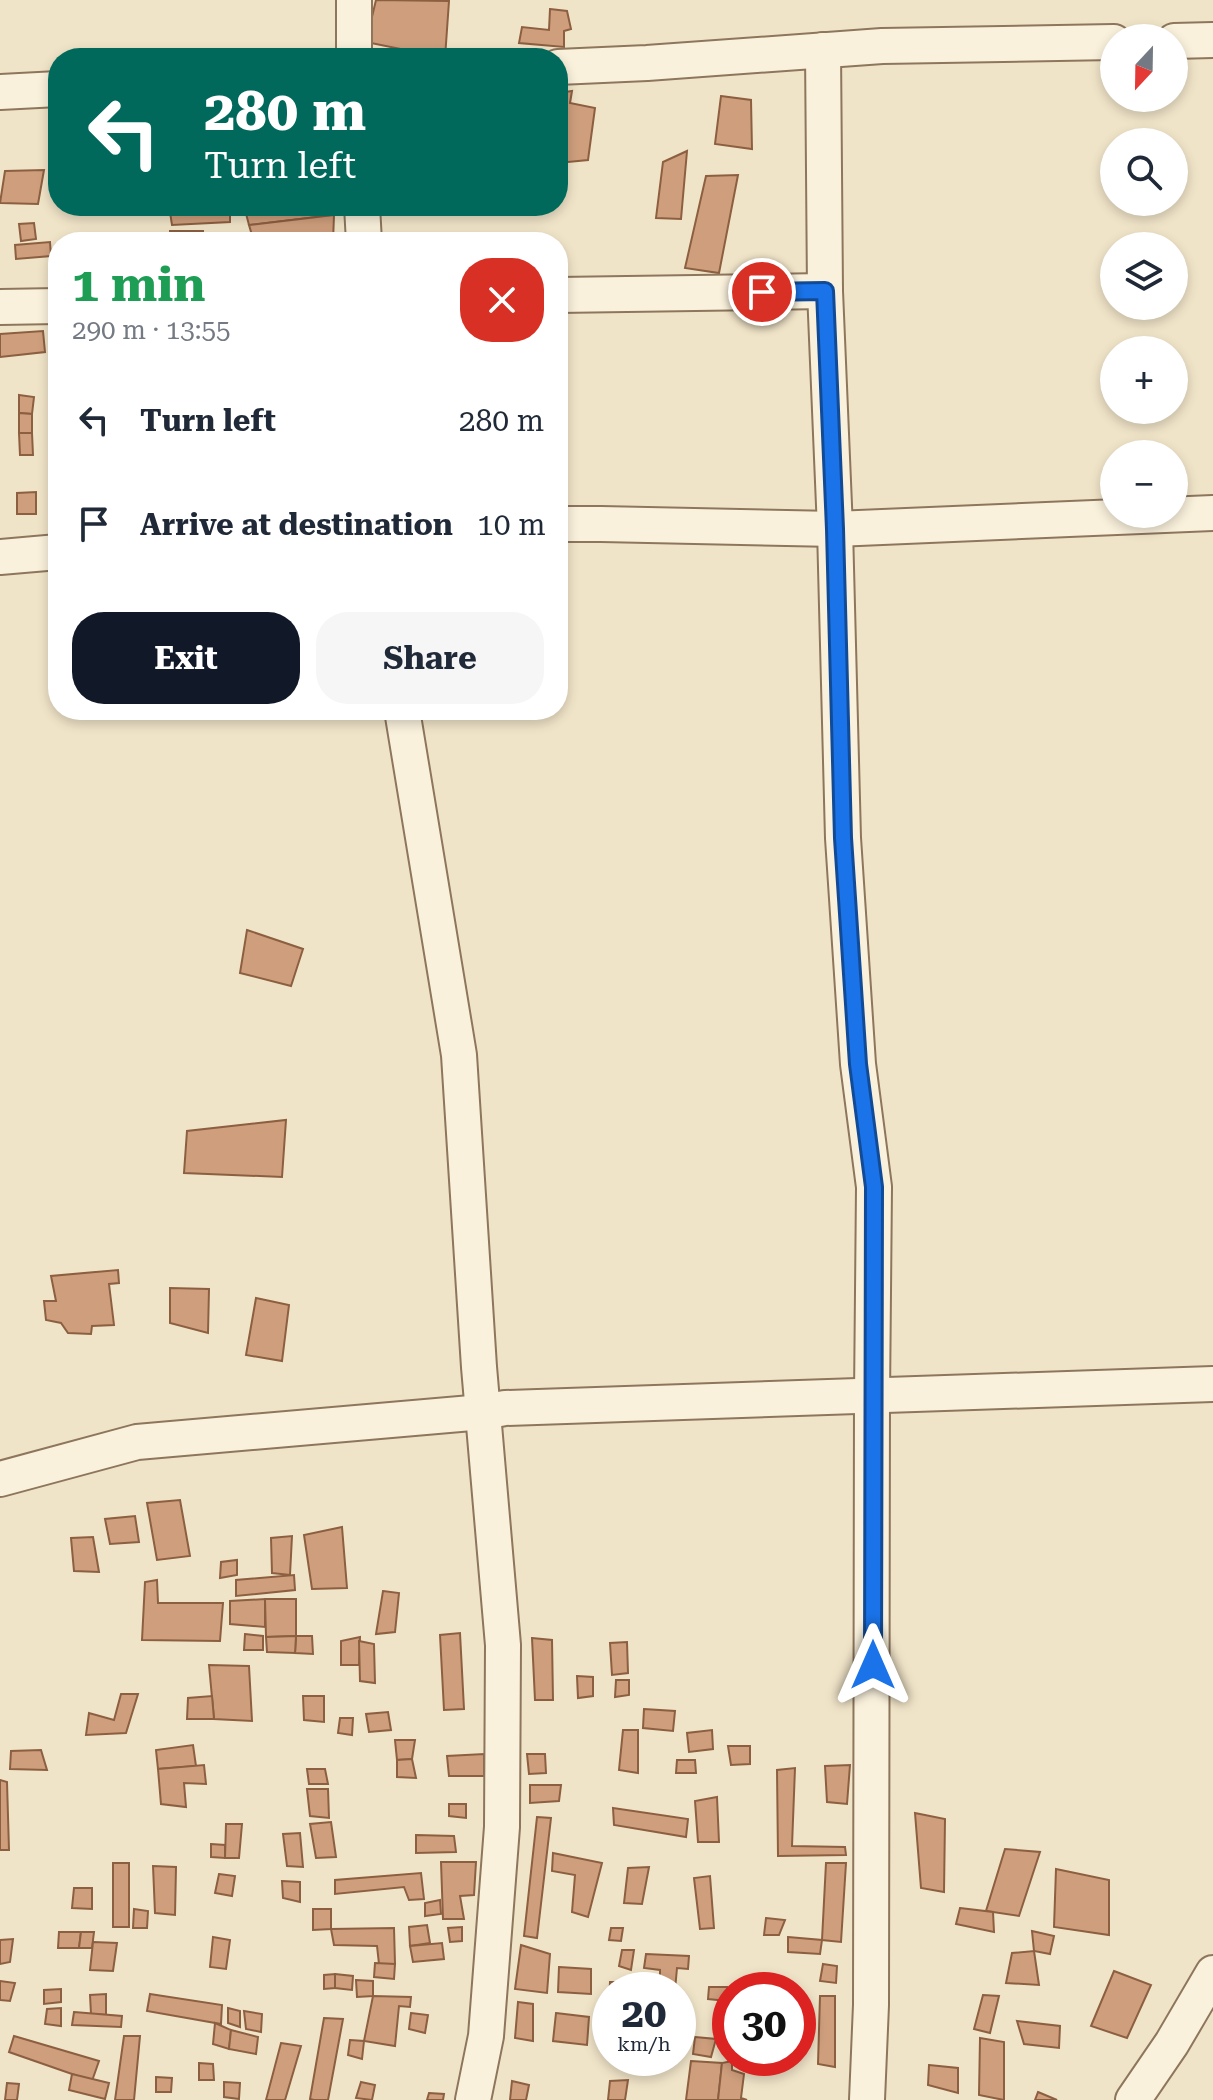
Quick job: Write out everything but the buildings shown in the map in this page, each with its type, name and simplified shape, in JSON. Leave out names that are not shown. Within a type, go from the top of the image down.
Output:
[{"type":"street","points":[[354,0],[354,48]]},
{"type":"street","points":[[1188,41],[1213,40]]},
{"type":"street","points":[[568,67],[882,46],[1100,42]]},
{"type":"street","points":[[823,50],[825,291],[843,838],[858,1064],[874,1187],[871,2005],[867,2100]]},
{"type":"street","points":[[0,92],[48,90]]},
{"type":"street","points":[[568,295],[825,291]]},
{"type":"street","points":[[0,307],[48,306]]},
{"type":"street","points":[[568,524],[835,529],[1213,513]]},
{"type":"street","points":[[0,557],[48,553]]},
{"type":"street","points":[[404,720],[459,1055],[483,1412],[503,1645],[502,1827],[486,2036],[473,2100]]},
{"type":"street","points":[[0,1479],[137,1442],[505,1408],[1213,1384]]},
{"type":"street","points":[[1133,2100],[1199,2018],[1213,1973]]},
{"type":"route","points":[[762,292],[825,291],[843,838],[858,1064],[874,1187],[873,1665]]}]
